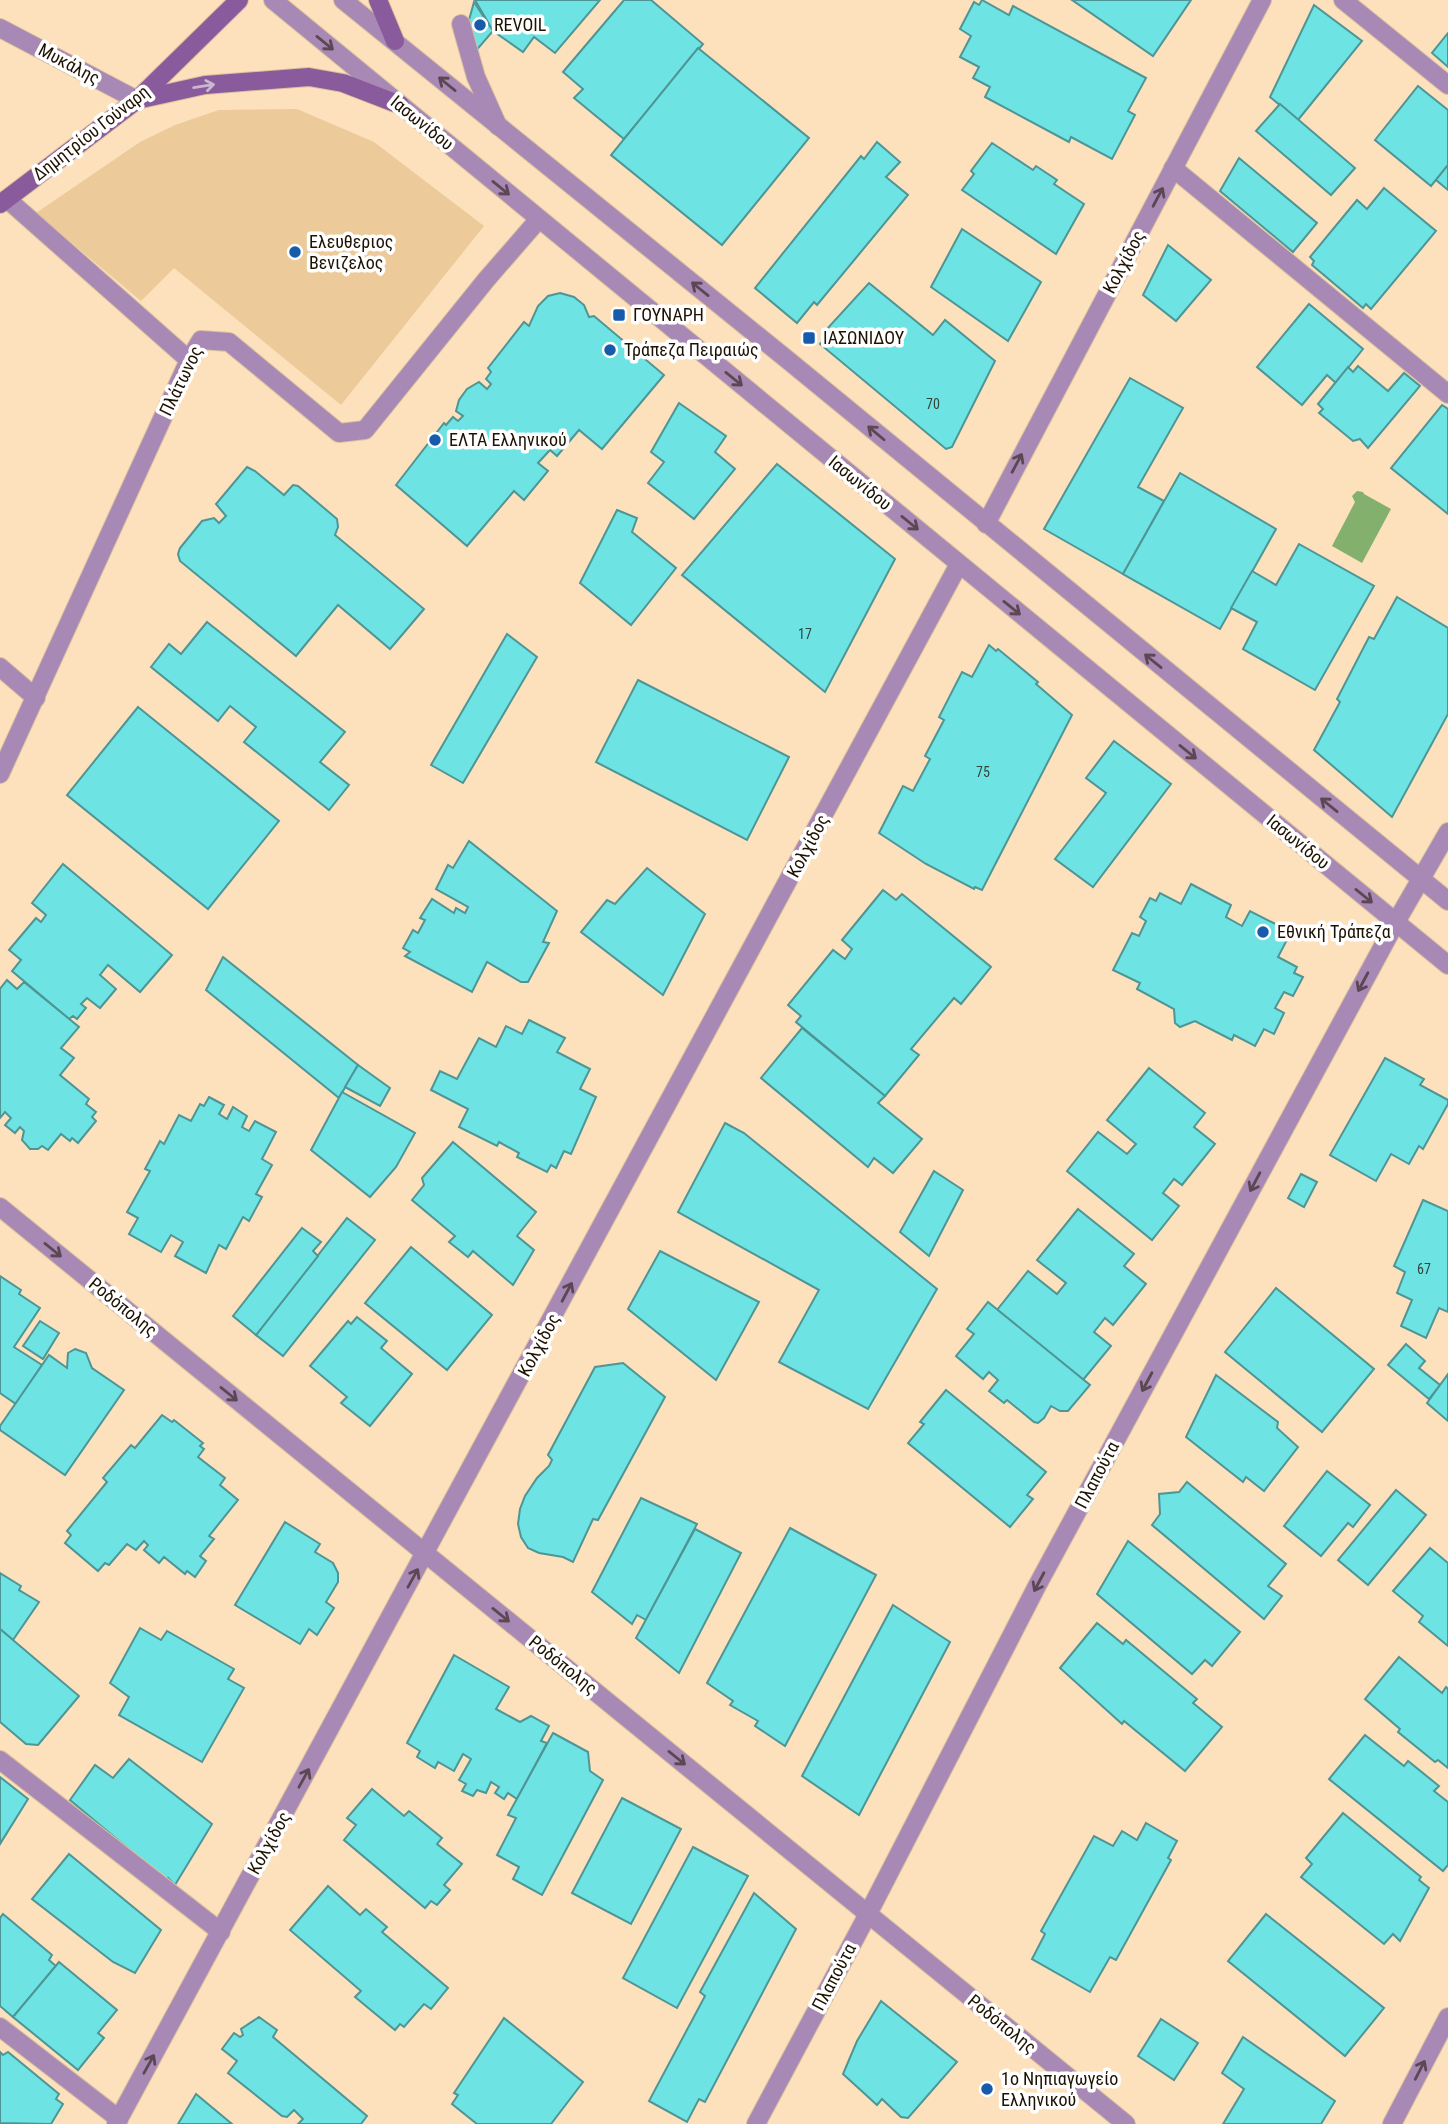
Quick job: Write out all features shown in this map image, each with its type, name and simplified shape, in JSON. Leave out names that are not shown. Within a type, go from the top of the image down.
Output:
[{"type":"main road","name":"Δημητρίου Γούναρη","points":[[3,202],[137,100],[239,0]]},
{"type":"main road","points":[[378,0],[395,41]]},
{"type":"main road","points":[[137,100],[205,85],[309,77],[343,83],[400,104]]},
{"type":"street","name":"Ιασωνίδου","points":[[273,0],[1448,965]]},
{"type":"street","points":[[344,0],[1448,901]]},
{"type":"street","name":"Κολχίδος","points":[[986,524],[1262,0]]},
{"type":"street","points":[[1343,0],[1448,86]]},
{"type":"street","points":[[461,24],[476,77],[498,126]]},
{"type":"street","name":"Μυκάλης","points":[[0,28],[137,100]]},
{"type":"street","points":[[1173,168],[1448,394]]},
{"type":"street","points":[[3,202],[189,360]]},
{"type":"street","name":"Πλάτωνος","points":[[0,774],[189,360],[201,340],[229,342],[339,433],[365,430],[539,219]]},
{"type":"street","name":"Κολχίδος","points":[[118,2121],[959,564]]},
{"type":"street","points":[[0,667],[36,698]]},
{"type":"street","name":"Πλαπούτα","points":[[757,2124],[1038,1584],[1396,922],[1448,832]]},
{"type":"street","name":"Ροδόπολης","points":[[0,1207],[1126,2124]]},
{"type":"street","points":[[0,1760],[220,1932]]},
{"type":"street","points":[[1392,2124],[1448,2017]]},
{"type":"street","points":[[0,2027],[118,2121]]},
{"type":"shaded area","points":[[297,109],[374,142],[484,226],[341,405],[174,268],[141,301],[36,213],[140,142],[175,125],[219,110]]},
{"type":"shaded area","points":[[1357,491],[1391,509],[1362,563],[1332,546],[1355,502],[1352,496]]},
{"type":"building","points":[[475,0],[600,0],[555,53],[534,37],[523,52],[493,31]]},
{"type":"building","points":[[624,0],[651,0],[703,44],[624,139],[574,98],[583,89],[563,72]]},
{"type":"building","points":[[982,0],[1009,15],[1013,6],[1146,78],[1128,111],[1135,115],[1112,159],[1071,137],[1069,142],[985,97],[990,87],[973,78],[979,67],[960,57],[971,36],[960,29],[974,2],[979,5]]},
{"type":"building","points":[[1072,0],[1191,0],[1153,56]]},
{"type":"building","name":"REVOIL","points":[[474,2],[493,31],[474,53],[469,20]]},
{"type":"building","points":[[1314,5],[1362,41],[1298,120],[1270,97]]},
{"type":"building","points":[[1448,33],[1448,67],[1432,53]]},
{"type":"building","points":[[698,48],[809,138],[722,245],[611,155]]},
{"type":"building","points":[[1418,86],[1448,110],[1448,165],[1431,186],[1375,140]]},
{"type":"building","points":[[1280,104],[1355,168],[1331,195],[1256,131]]},
{"type":"building","points":[[877,142],[900,162],[886,177],[908,195],[817,305],[814,302],[797,323],[755,288],[861,156],[864,159]]},
{"type":"building","points":[[992,143],[1033,170],[1036,166],[1057,180],[1054,184],[1084,204],[1056,254],[962,190],[974,174],[971,171]]},
{"type":"building","points":[[1239,158],[1317,223],[1293,252],[1220,191]]},
{"type":"building","points":[[1448,165],[1448,190],[1436,180]]},
{"type":"building","points":[[1384,188],[1436,231],[1371,309],[1366,304],[1363,308],[1312,265],[1314,261],[1310,257],[1357,200],[1367,209]]},
{"type":"building","points":[[962,229],[1041,282],[1008,341],[931,287]]},
{"type":"building","points":[[1168,245],[1211,280],[1176,321],[1143,295]]},
{"type":"building","points":[[869,283],[933,335],[945,320],[995,361],[952,447],[946,449],[820,344],[829,334],[825,331]]},
{"type":"building","points":[[560,293],[574,297],[584,305],[589,317],[594,316],[664,375],[602,449],[579,430],[557,456],[550,450],[538,463],[548,471],[524,500],[514,491],[467,546],[396,485],[444,423],[446,425],[453,417],[458,421],[463,416],[456,411],[459,400],[467,389],[479,382],[487,389],[491,384],[486,379],[491,372],[488,368],[524,322],[529,326],[538,306],[548,296]]},
{"type":"building","points":[[1309,304],[1363,349],[1336,383],[1327,375],[1302,405],[1257,367]]},
{"type":"building","points":[[1358,366],[1388,391],[1404,373],[1420,386],[1368,448],[1360,439],[1353,441],[1319,413],[1323,409],[1318,404],[1348,367],[1353,372]]},
{"type":"building","points":[[1130,378],[1183,408],[1138,487],[1164,501],[1123,574],[1044,529]]},
{"type":"building","points":[[679,403],[726,436],[715,452],[735,469],[694,519],[648,483],[664,462],[651,452]]},
{"type":"building","points":[[1442,405],[1448,409],[1448,514],[1391,468]]},
{"type":"building","points":[[777,464],[895,559],[825,692],[682,575]]},
{"type":"building","points":[[247,467],[284,495],[293,485],[298,486],[337,519],[335,535],[424,609],[390,649],[338,605],[296,656],[180,561],[180,548],[202,521],[214,518],[219,523],[226,516],[216,504]]},
{"type":"building","points":[[1180,473],[1276,529],[1220,629],[1123,574]]},
{"type":"building","points":[[617,510],[637,518],[632,532],[676,568],[631,625],[580,583]]},
{"type":"building","points":[[1299,544],[1374,586],[1315,690],[1243,649],[1257,622],[1231,608],[1252,571],[1276,585]]},
{"type":"building","points":[[1397,597],[1448,628],[1448,714],[1392,817],[1314,750],[1340,702],[1337,699],[1369,637],[1374,639]]},
{"type":"building","points":[[207,622],[345,732],[320,762],[349,785],[329,810],[244,742],[256,727],[230,706],[218,721],[151,667],[169,644],[181,654]]},
{"type":"building","points":[[507,634],[537,657],[463,783],[431,765]]},
{"type":"building","points":[[989,645],[996,651],[998,649],[1038,682],[1036,684],[1072,715],[982,890],[975,887],[974,889],[926,864],[879,833],[903,786],[913,791],[930,759],[925,756],[944,720],[939,717],[962,672],[972,677]]},
{"type":"building","points":[[638,680],[789,757],[747,840],[596,762]]},
{"type":"building","points":[[138,707],[279,821],[208,909],[67,795]]},
{"type":"building","points":[[1114,741],[1171,784],[1093,887],[1055,859],[1106,793],[1086,778]]},
{"type":"building","points":[[469,841],[557,911],[543,942],[549,943],[528,982],[521,982],[487,962],[472,992],[405,956],[410,952],[403,948],[413,930],[418,933],[425,920],[420,918],[432,899],[454,913],[456,908],[465,913],[468,907],[436,889],[448,865],[453,868]]},
{"type":"building","points":[[63,864],[172,955],[140,992],[108,965],[100,975],[116,989],[100,1008],[87,998],[81,1004],[86,1008],[77,1019],[73,1016],[69,1019],[12,971],[21,960],[9,950],[36,918],[41,922],[46,915],[32,903]]},
{"type":"building","points":[[647,868],[705,914],[663,995],[581,932],[607,900],[615,904]]},
{"type":"building","points":[[1191,884],[1231,905],[1226,917],[1242,926],[1250,911],[1291,932],[1278,957],[1297,967],[1294,973],[1303,977],[1293,996],[1284,992],[1275,1008],[1284,1013],[1274,1034],[1264,1029],[1255,1046],[1234,1035],[1232,1040],[1195,1021],[1180,1027],[1175,1023],[1174,1009],[1137,989],[1140,983],[1113,970],[1132,933],[1139,936],[1146,921],[1140,917],[1150,898],[1156,901],[1160,893],[1181,904]]},
{"type":"building","points":[[883,890],[896,900],[902,894],[991,967],[961,1004],[954,998],[911,1049],[919,1055],[885,1096],[796,1022],[801,1016],[788,1005],[833,950],[845,959],[852,949],[842,940]]},
{"type":"building","points":[[223,957],[358,1065],[339,1098],[206,990]]},
{"type":"building","points":[[7,980],[17,989],[24,982],[79,1027],[61,1048],[74,1058],[60,1075],[89,1099],[86,1104],[96,1112],[92,1117],[96,1121],[78,1143],[61,1134],[48,1150],[42,1146],[30,1149],[22,1140],[24,1131],[20,1127],[15,1133],[5,1125],[11,1118],[5,1112],[0,1118],[0,989]]},
{"type":"building","points":[[529,1020],[565,1038],[557,1052],[590,1069],[580,1089],[596,1097],[571,1154],[564,1151],[556,1168],[551,1165],[547,1172],[517,1157],[519,1153],[499,1142],[497,1146],[459,1127],[468,1109],[431,1090],[440,1071],[457,1079],[479,1038],[496,1047],[506,1026],[522,1034]]},
{"type":"building","points":[[802,1028],[885,1096],[878,1103],[922,1139],[893,1173],[874,1158],[868,1167],[761,1078]]},
{"type":"building","points":[[1385,1058],[1424,1079],[1420,1085],[1448,1100],[1448,1104],[1423,1149],[1419,1146],[1409,1164],[1391,1154],[1376,1181],[1330,1155]]},
{"type":"building","points":[[358,1065],[390,1088],[380,1106],[345,1087]]},
{"type":"building","points":[[1149,1068],[1205,1113],[1194,1127],[1215,1144],[1182,1185],[1174,1179],[1163,1193],[1179,1206],[1152,1240],[1067,1171],[1098,1132],[1127,1154],[1136,1144],[1107,1120]]},
{"type":"building","points":[[342,1092],[415,1133],[396,1167],[370,1197],[311,1150]]},
{"type":"building","points":[[209,1097],[224,1105],[219,1114],[227,1119],[233,1107],[247,1116],[242,1127],[249,1131],[255,1121],[276,1132],[262,1159],[272,1165],[256,1194],[262,1197],[249,1221],[243,1217],[226,1249],[219,1245],[206,1273],[175,1256],[183,1242],[171,1235],[161,1252],[129,1234],[138,1218],[127,1212],[150,1171],[145,1169],[160,1141],[164,1144],[179,1115],[191,1121],[200,1104],[204,1106]]},
{"type":"building","points":[[725,1123],[744,1133],[937,1289],[868,1409],[779,1362],[819,1290],[678,1212]]},
{"type":"building","points":[[453,1142],[536,1212],[517,1236],[534,1250],[513,1285],[473,1251],[468,1257],[449,1242],[455,1236],[412,1200],[424,1185],[422,1178]]},
{"type":"building","points":[[934,1171],[963,1190],[929,1256],[900,1232]]},
{"type":"building","points":[[1301,1174],[1317,1182],[1304,1207],[1288,1198]]},
{"type":"building","points":[[1423,1200],[1448,1211],[1448,1312],[1439,1308],[1426,1338],[1401,1326],[1412,1300],[1397,1293],[1405,1272],[1394,1266]]},
{"type":"building","points":[[1078,1209],[1134,1254],[1124,1266],[1146,1284],[1113,1325],[1105,1318],[1094,1332],[1111,1346],[1083,1380],[997,1310],[1028,1271],[1057,1294],[1066,1283],[1037,1260]]},
{"type":"building","points":[[347,1218],[375,1240],[283,1356],[256,1335]]},
{"type":"building","points":[[302,1228],[321,1242],[313,1251],[318,1256],[256,1335],[233,1316]]},
{"type":"building","points":[[411,1247],[492,1315],[447,1370],[365,1303]]},
{"type":"building","points":[[660,1251],[759,1302],[716,1380],[628,1309]]},
{"type":"building","points":[[0,1276],[21,1290],[19,1294],[40,1308],[14,1347],[42,1365],[16,1404],[0,1393]]},
{"type":"building","points":[[1276,1288],[1374,1369],[1322,1432],[1225,1352]]},
{"type":"building","points":[[988,1302],[1090,1385],[1068,1411],[1060,1411],[1051,1406],[1044,1418],[1038,1423],[1034,1422],[1007,1400],[1004,1403],[989,1391],[998,1380],[989,1372],[983,1379],[956,1356],[974,1334],[967,1329]]},
{"type":"building","points":[[357,1317],[387,1341],[381,1348],[412,1374],[370,1426],[341,1403],[347,1397],[310,1366],[348,1321],[351,1324]]},
{"type":"building","points":[[40,1321],[59,1333],[43,1359],[23,1346]]},
{"type":"building","points":[[1406,1344],[1425,1361],[1419,1368],[1440,1385],[1429,1399],[1388,1365]]},
{"type":"building","points":[[75,1349],[86,1353],[92,1368],[124,1390],[65,1475],[0,1430],[0,1426],[49,1355],[67,1368],[68,1353]]},
{"type":"building","points":[[623,1363],[665,1397],[598,1520],[593,1519],[573,1562],[528,1548],[521,1537],[518,1524],[525,1496],[549,1466],[552,1460],[548,1455],[595,1367]]},
{"type":"building","points":[[1448,1374],[1448,1421],[1427,1403]]},
{"type":"building","points":[[1216,1375],[1278,1422],[1277,1428],[1298,1447],[1264,1491],[1246,1477],[1243,1482],[1186,1437]]},
{"type":"building","points":[[946,1390],[1046,1472],[1027,1495],[1033,1499],[1010,1527],[908,1443],[924,1424],[920,1422]]},
{"type":"building","points":[[162,1415],[172,1422],[174,1420],[203,1443],[200,1446],[204,1449],[198,1457],[225,1478],[220,1485],[238,1500],[209,1536],[214,1539],[200,1556],[206,1561],[195,1577],[187,1571],[185,1574],[164,1557],[159,1563],[144,1550],[148,1545],[144,1541],[136,1550],[127,1544],[109,1565],[105,1563],[98,1571],[65,1543],[71,1535],[67,1531],[107,1482],[103,1478],[131,1445],[135,1448]]},
{"type":"building","points":[[1327,1471],[1370,1505],[1353,1527],[1348,1523],[1321,1556],[1284,1526]]},
{"type":"building","points":[[1187,1482],[1286,1564],[1268,1586],[1282,1596],[1264,1619],[1152,1525],[1160,1514],[1159,1494],[1179,1492]]},
{"type":"building","points":[[1396,1490],[1426,1515],[1368,1585],[1338,1560]]},
{"type":"building","points":[[641,1498],[697,1524],[646,1620],[637,1615],[632,1624],[592,1592]]},
{"type":"building","points":[[285,1522],[320,1544],[315,1552],[333,1563],[338,1573],[338,1582],[326,1602],[334,1608],[317,1635],[309,1629],[300,1644],[235,1605]]},
{"type":"building","points":[[790,1528],[876,1575],[785,1746],[755,1726],[758,1721],[730,1705],[733,1701],[707,1683]]},
{"type":"building","points":[[695,1529],[741,1553],[679,1673],[636,1638]]},
{"type":"building","points":[[1128,1541],[1240,1632],[1212,1666],[1205,1660],[1192,1674],[1097,1594]]},
{"type":"building","points":[[1430,1548],[1448,1563],[1448,1646],[1419,1622],[1423,1616],[1393,1591]]},
{"type":"building","points":[[0,1573],[21,1586],[19,1590],[39,1602],[13,1640],[0,1629]]},
{"type":"building","points":[[893,1605],[950,1642],[859,1815],[802,1776]]},
{"type":"building","points":[[1097,1623],[1123,1644],[1126,1640],[1197,1699],[1193,1703],[1222,1727],[1185,1771],[1124,1721],[1122,1724],[1060,1668]]},
{"type":"building","points":[[140,1628],[161,1640],[167,1631],[234,1669],[228,1679],[244,1688],[202,1762],[119,1715],[129,1697],[110,1683]]},
{"type":"building","points":[[0,1629],[79,1696],[38,1745],[26,1744],[0,1722]]},
{"type":"building","points":[[454,1655],[509,1687],[496,1709],[520,1722],[531,1716],[549,1726],[541,1741],[547,1743],[517,1799],[508,1793],[504,1799],[495,1793],[499,1787],[491,1782],[486,1793],[477,1790],[473,1796],[462,1791],[466,1784],[459,1780],[471,1759],[463,1754],[454,1771],[438,1762],[435,1768],[417,1757],[420,1751],[407,1743]]},
{"type":"building","points":[[1399,1657],[1442,1693],[1446,1687],[1448,1689],[1448,1768],[1438,1760],[1435,1762],[1398,1732],[1400,1729],[1365,1699]]},
{"type":"building","points":[[553,1733],[588,1752],[590,1771],[603,1780],[542,1895],[513,1879],[519,1867],[497,1855],[516,1818],[508,1815]]},
{"type":"building","points":[[1365,1735],[1404,1766],[1408,1761],[1439,1786],[1434,1791],[1448,1802],[1448,1865],[1443,1871],[1329,1779]]},
{"type":"building","points":[[129,1759],[212,1824],[175,1885],[168,1878],[163,1883],[143,1861],[70,1800],[95,1765],[113,1778]]},
{"type":"building","points":[[0,1777],[28,1799],[0,1844]]},
{"type":"building","points":[[372,1789],[404,1816],[409,1811],[442,1838],[437,1844],[462,1864],[444,1885],[450,1890],[437,1905],[431,1901],[425,1908],[344,1840],[356,1825],[347,1818]]},
{"type":"building","points":[[622,1798],[681,1829],[631,1924],[572,1893]]},
{"type":"building","points":[[1343,1813],[1421,1877],[1419,1880],[1429,1888],[1400,1941],[1393,1934],[1384,1944],[1301,1877],[1312,1864],[1306,1858]]},
{"type":"building","points":[[1146,1823],[1177,1841],[1168,1858],[1171,1860],[1116,1960],[1110,1957],[1090,1992],[1032,1959],[1045,1934],[1041,1931],[1094,1836],[1113,1846],[1122,1831],[1137,1840]]},
{"type":"building","points":[[693,1847],[748,1876],[677,2008],[623,1978]]},
{"type":"building","points":[[69,1854],[161,1930],[135,1973],[113,1962],[32,1899]]},
{"type":"building","points":[[328,1886],[360,1915],[366,1909],[387,1927],[382,1932],[448,1988],[431,2009],[424,2004],[404,2027],[400,2024],[395,2030],[355,1997],[361,1991],[290,1930]]},
{"type":"building","points":[[754,1893],[796,1929],[705,2102],[699,2099],[687,2122],[649,2101],[705,1996],[700,1992]]},
{"type":"building","points":[[3,1914],[52,1955],[49,1960],[56,1966],[13,2017],[0,2006],[0,1918]]},
{"type":"building","points":[[1266,1914],[1384,2008],[1345,2056],[1228,1961]]},
{"type":"building","points":[[59,1962],[117,2010],[98,2033],[104,2038],[78,2070],[13,2017]]},
{"type":"building","points":[[881,2001],[957,2062],[908,2118],[901,2117],[882,2099],[877,2105],[843,2074],[857,2041]]},
{"type":"building","points":[[259,2017],[277,2030],[273,2037],[367,2116],[361,2124],[298,2124],[303,2119],[294,2110],[287,2117],[282,2116],[228,2073],[237,2061],[222,2049],[234,2033],[240,2037],[243,2035],[241,2029]]},
{"type":"building","points":[[504,2018],[583,2082],[551,2124],[477,2124],[452,2104],[458,2095],[454,2093]]},
{"type":"building","points":[[1161,2019],[1198,2043],[1174,2080],[1138,2056]]},
{"type":"building","points":[[1243,2037],[1335,2101],[1321,2124],[1223,2124],[1244,2089],[1222,2073]]},
{"type":"building","points":[[0,2052],[3,2055],[8,2052],[59,2094],[56,2099],[63,2104],[51,2124],[0,2123]]},
{"type":"building","points":[[196,2094],[232,2124],[178,2124]]},
{"type":"place","name":"REVOIL","points":[[480,25]]},
{"type":"place","name":"Ελευθεριος Βενιζελος","points":[[295,252]]},
{"type":"place","name":"ΓΟΥΝΑΡΗ","points":[[619,315]]},
{"type":"place","name":"ΙΑΣΩΝΙΔΟΥ","points":[[809,338]]},
{"type":"place","name":"Τράπεζα Πειραιώς","points":[[610,350]]},
{"type":"place","name":"ΕΛΤΑ Ελληνικού","points":[[435,440]]},
{"type":"place","name":"Εθνική Τράπεζα","points":[[1263,932]]},
{"type":"place","name":"1ο Νηπιαγωγείο Ελληνικού","points":[[987,2089]]}]
